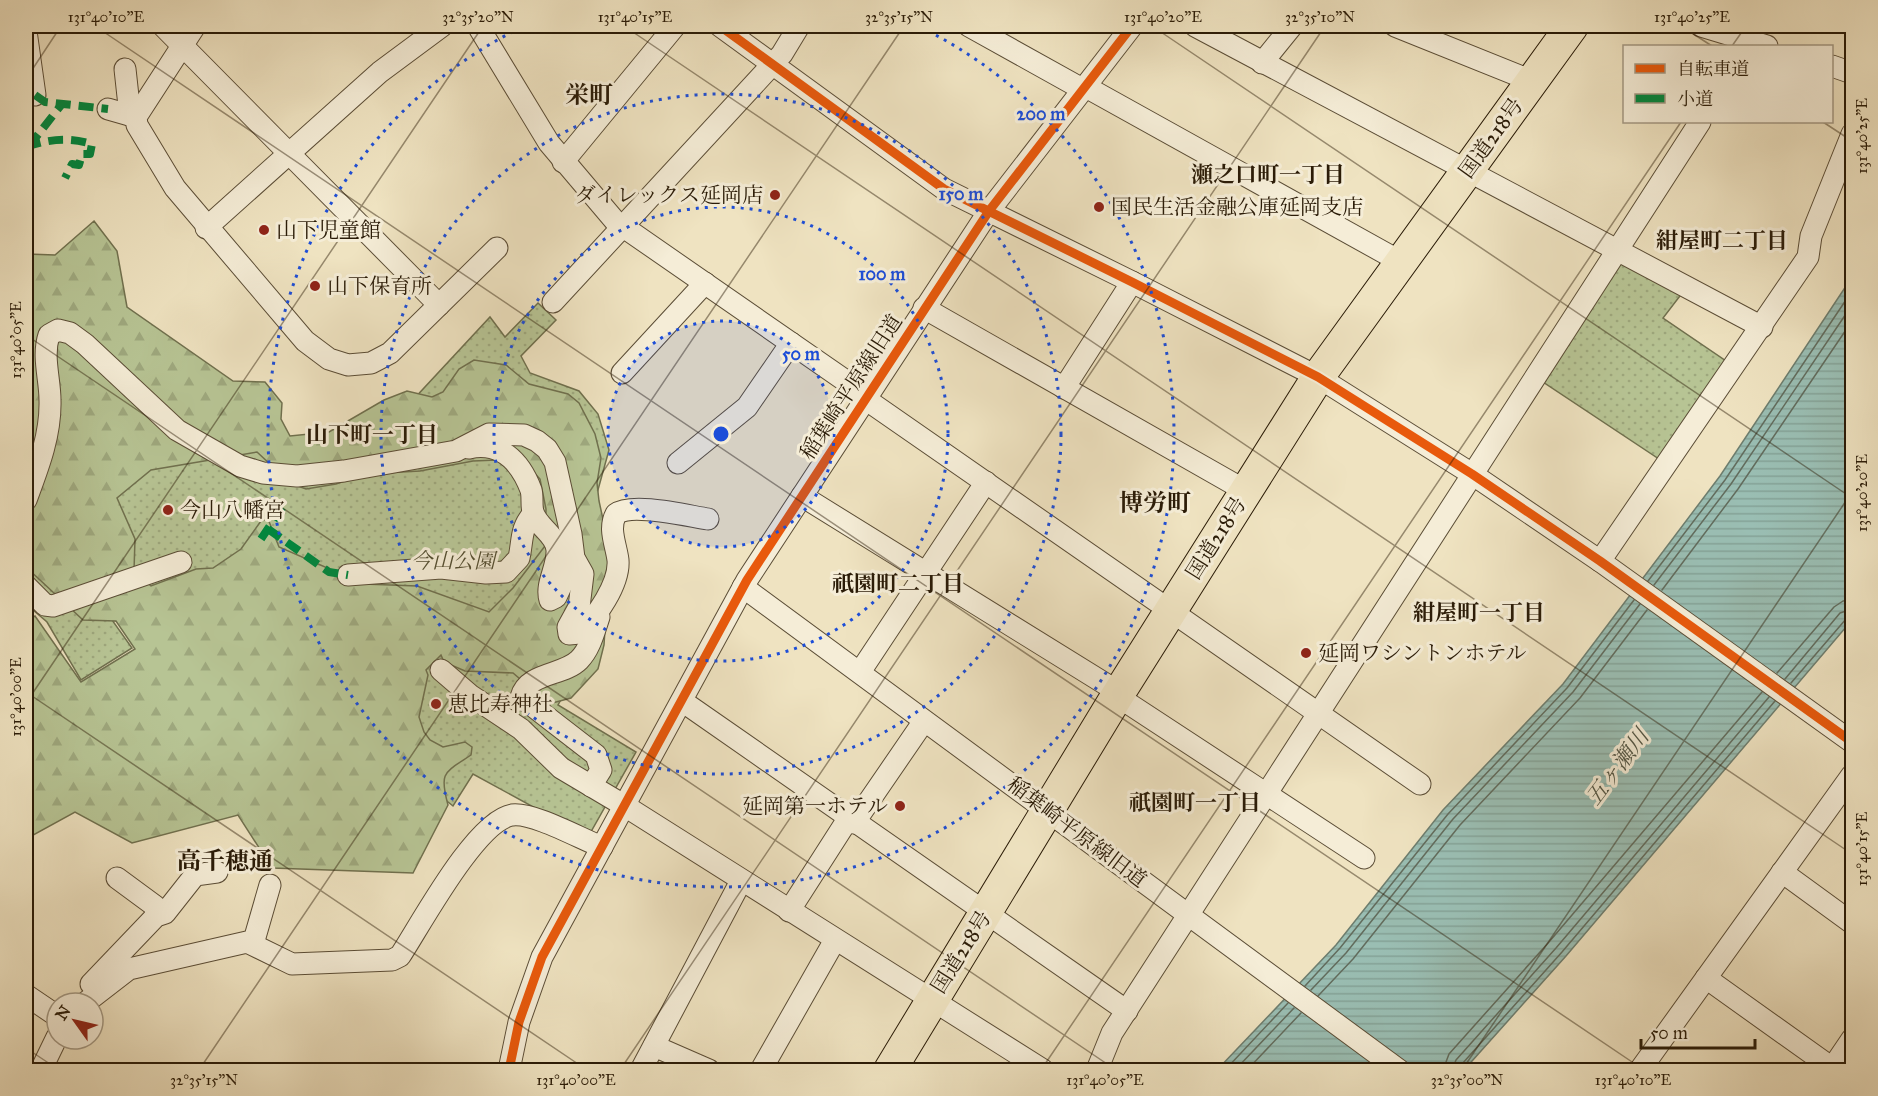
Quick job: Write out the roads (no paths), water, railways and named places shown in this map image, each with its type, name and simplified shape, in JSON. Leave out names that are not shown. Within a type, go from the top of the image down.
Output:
[{"type":"highway","name":"国道218号","points":[[890,1071],[930,1001],[1317,377],[1572,26]]},
{"type":"street","points":[[163,26],[439,305]]},
{"type":"street","points":[[133,116],[195,26]]},
{"type":"street","points":[[206,228],[380,72],[442,26]]},
{"type":"street","points":[[478,26],[563,162],[607,213],[623,226],[1420,784]]},
{"type":"street","points":[[563,162],[675,26]]},
{"type":"street","points":[[720,26],[944,189],[1317,377],[1472,474],[1603,564],[1852,742]]},
{"type":"street","points":[[553,302],[772,64],[800,26]]},
{"type":"street","points":[[969,26],[1401,262]]},
{"type":"street","name":"稲葉崎平原線旧道","points":[[1132,26],[989,211],[865,397],[743,587],[1399,1071]]},
{"type":"street","points":[[1195,26],[1762,327]]},
{"type":"street","points":[[1262,63],[1292,26]]},
{"type":"street","points":[[1395,26],[1532,81]]},
{"type":"street","points":[[1701,26],[1757,40]]},
{"type":"street","points":[[26,31],[35,95]]},
{"type":"street","points":[[1833,66],[1852,73]]},
{"type":"street","points":[[125,69],[133,116],[176,188],[206,228],[305,341],[329,359],[348,365],[371,363],[390,353],[497,248]]},
{"type":"street","points":[[108,110],[133,116]]},
{"type":"street","points":[[1097,1071],[1112,1033],[1699,123]]},
{"type":"street","points":[[1603,564],[1808,257],[1811,236],[1852,134]]},
{"type":"street","points":[[1064,388],[1132,282]]},
{"type":"street","points":[[622,373],[705,283]]},
{"type":"street","points":[[924,308],[1245,491]]},
{"type":"street","points":[[26,500],[47,438],[50,401],[46,345],[49,335],[58,330],[70,333],[86,344],[177,430],[240,466],[263,473],[297,476],[344,471],[463,448],[486,446],[502,450],[513,461],[531,490],[533,514],[553,537],[557,547],[550,600],[556,597],[574,558]]},
{"type":"street","points":[[678,463],[747,407],[791,343]]},
{"type":"street","points":[[463,448],[479,437],[507,433],[524,435],[547,449],[558,473],[574,558],[583,574],[579,607],[568,627],[569,634],[580,633],[602,608]]},
{"type":"street","points":[[860,672],[986,482]]},
{"type":"street","points":[[802,496],[927,571],[1119,694],[1364,858]]},
{"type":"street","points":[[575,777],[601,770],[596,755],[521,697],[526,685],[574,665],[588,648],[618,568],[612,536],[616,514],[620,511],[651,510],[708,519]]},
{"type":"street","points":[[348,575],[441,568],[486,573],[507,572],[519,558],[521,533],[524,524],[533,514]]},
{"type":"street","points":[[26,586],[45,605],[53,606],[181,562]]},
{"type":"street","points":[[509,1071],[529,988],[542,957],[743,587]]},
{"type":"street","points":[[441,670],[470,695],[521,729],[575,777],[625,806],[1043,1071]]},
{"type":"street","points":[[682,701],[851,821],[1127,1011]]},
{"type":"street","points":[[789,911],[924,721]]},
{"type":"street","points":[[1640,1071],[1852,775]]},
{"type":"street","points":[[99,991],[129,969],[247,942],[292,964],[392,960],[400,956],[470,849],[493,822],[513,815],[532,818],[602,847]]},
{"type":"street","points":[[85,991],[156,916],[165,913],[195,875],[217,872]]},
{"type":"street","points":[[1782,872],[1852,923]]},
{"type":"street","points":[[117,878],[155,906],[156,916]]},
{"type":"street","points":[[640,1071],[741,881]]},
{"type":"street","points":[[253,944],[270,885]]},
{"type":"street","points":[[761,1071],[835,940]]},
{"type":"street","points":[[1706,978],[1833,1070],[1852,1040]]},
{"type":"street","points":[[26,995],[45,1008]]},
{"type":"street","points":[[654,1046],[709,1071]]},
{"type":"street","points":[[41,1071],[50,1051]]},
{"type":"water","name":"五ヶ瀬川","points":[[1852,277],[1852,620],[1566,956],[1464,1070],[1217,1070],[1336,945],[1443,810],[1563,684],[1720,476]]},
{"type":"place","name":"ダイレックス延岡店","points":[[775,195]]},
{"type":"place","name":"国民生活金融公庫延岡支店","points":[[1099,207]]},
{"type":"place","name":"山下児童館","points":[[264,230]]},
{"type":"place","name":"山下保育所","points":[[315,286]]},
{"type":"place","name":"今山八幡宮","points":[[168,510]]},
{"type":"place","name":"延岡ワシントンホテル","points":[[1306,653]]},
{"type":"place","name":"恵比寿神社","points":[[436,704]]},
{"type":"place","name":"延岡第一ホテル","points":[[900,806]]},
{"type":"district","name":"栄町","points":[[589,95]]},
{"type":"district","name":"瀬之口町一丁目","points":[[1268,174]]},
{"type":"district","name":"紺屋町二丁目","points":[[1722,240]]},
{"type":"district","name":"山下町一丁目","points":[[372,434]]},
{"type":"district","name":"博労町","points":[[1155,503]]},
{"type":"district","name":"祇園町二丁目","points":[[898,583]]},
{"type":"district","name":"紺屋町一丁目","points":[[1479,612]]},
{"type":"district","name":"祇園町一丁目","points":[[1195,802]]},
{"type":"district","name":"高千穂通","points":[[225,861]]},
{"type":"park label","name":"今山公園","points":[[453,561]]}]
